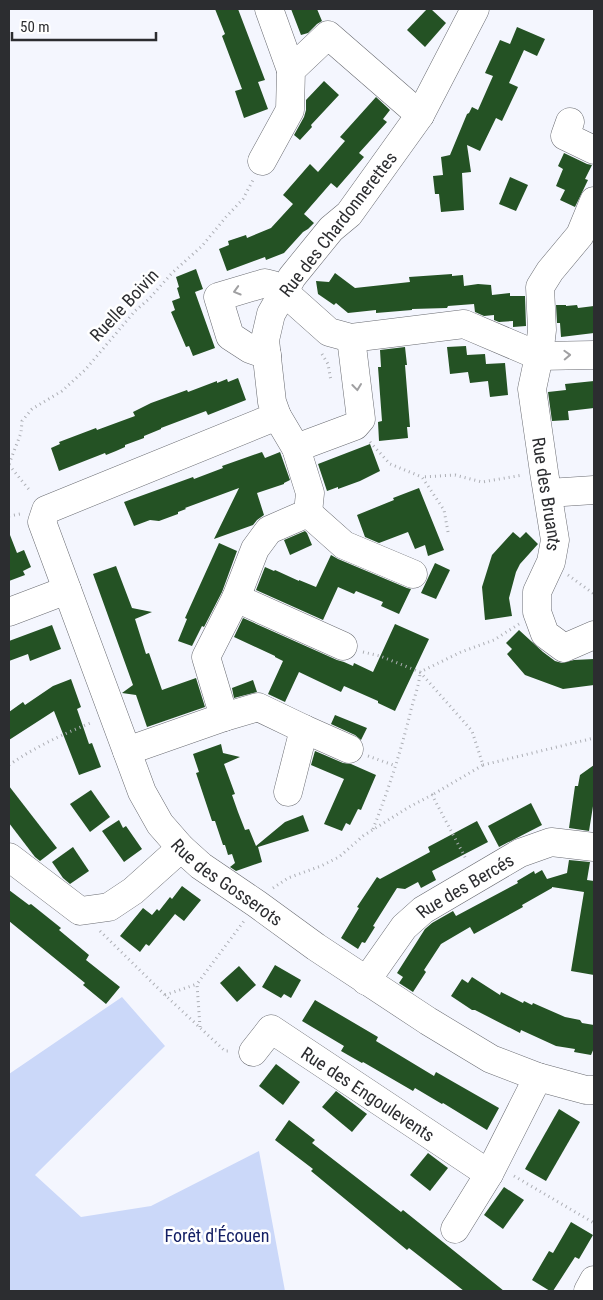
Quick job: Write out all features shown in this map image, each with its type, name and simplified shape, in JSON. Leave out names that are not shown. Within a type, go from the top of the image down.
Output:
[{"type":"street","points":[[262,161],[290,110],[291,70],[269,9]]},
{"type":"street","name":"Rue des Chardonnerettes","points":[[308,513],[310,493],[296,448],[277,416],[272,402],[265,340],[271,314],[292,277],[331,229],[349,214],[420,115],[475,9]]},
{"type":"street","points":[[291,70],[328,35],[420,115]]},
{"type":"street","points":[[570,122],[565,136],[594,150]]},
{"type":"street","name":"Rue des Bruants","points":[[594,201],[580,234],[550,271],[540,287],[542,330],[532,388],[555,540],[551,562],[537,592],[538,612],[545,634],[564,648],[594,635]]},
{"type":"street","points":[[267,356],[250,349],[230,336],[218,297],[265,283],[283,290],[329,332],[351,338],[464,324],[539,356],[594,355]]},
{"type":"street","points":[[296,448],[355,426],[361,419],[351,338]]},
{"type":"street","points":[[46,510],[277,416]]},
{"type":"street","points":[[546,483],[594,490]]},
{"type":"street","name":"Rue des Gosserots","points":[[46,510],[42,522],[142,792],[160,824],[181,848],[201,866],[316,947],[428,1021],[491,1059],[538,1077],[586,1090],[594,1090]]},
{"type":"street","points":[[224,717],[206,657],[236,598],[254,549],[269,530],[308,513],[344,545],[413,574]]},
{"type":"street","points":[[9,612],[67,590]]},
{"type":"street","points":[[236,598],[343,646]]},
{"type":"street","points":[[127,751],[258,707],[349,749]]},
{"type":"street","points":[[288,792],[304,729]]},
{"type":"street","name":"Rue des Bercés","points":[[366,981],[404,926],[423,910],[520,854],[550,842],[594,847]]},
{"type":"street","points":[[9,857],[80,911],[109,907],[133,890],[181,848]]},
{"type":"street","name":"Rue des Engoulevents","points":[[254,1052],[271,1029],[492,1169]]},
{"type":"street","points":[[455,1229],[492,1169],[538,1077]]},
{"type":"street","points":[[588,1291],[594,1280]]},
{"type":"path","name":"Ruelle Boivin","points":[[9,464],[21,433],[22,421],[32,409],[62,391],[85,370],[135,311],[149,299],[172,273],[202,246],[243,199],[262,161]]},
{"type":"path","points":[[9,464],[46,510]]},
{"type":"path","points":[[448,532],[444,510],[422,476],[455,475],[482,482],[546,483]]},
{"type":"path","points":[[551,562],[594,594]]},
{"type":"path","points":[[420,672],[460,652],[494,640],[538,612]]},
{"type":"path","points":[[343,646],[380,656],[420,672],[472,731],[483,765]]},
{"type":"path","points":[[373,829],[396,766],[419,683],[420,672]]},
{"type":"path","points":[[9,765],[26,753],[60,735],[113,714]]},
{"type":"path","points":[[165,996],[198,984],[257,904],[273,887],[281,882],[339,857],[373,829],[483,765],[594,738]]},
{"type":"path","points":[[349,749],[396,766]]},
{"type":"path","points":[[432,794],[476,879]]},
{"type":"path","points":[[80,911],[165,996],[225,1051],[254,1052]]},
{"type":"path","points":[[198,984],[200,1027]]},
{"type":"path","points":[[492,1169],[594,1223]]},
{"type":"green space","name":"Forêt d'Écouen","points":[[122,997],[165,1046],[35,1175],[81,1217],[151,1206],[259,1151],[285,1291],[9,1291],[9,1074]]},
{"type":"building","points":[[215,9],[238,9],[265,80],[258,82],[268,109],[244,118],[235,91],[242,89],[222,36],[225,34]]},
{"type":"building","points":[[291,9],[317,9],[322,21],[308,33],[301,35]]},
{"type":"building","points":[[427,9],[431,9],[446,23],[425,47],[407,30]]},
{"type":"building","points":[[517,27],[545,39],[537,56],[524,50],[509,83],[518,87],[502,121],[496,118],[480,151],[467,145],[471,172],[462,173],[464,210],[441,212],[439,194],[435,194],[433,176],[443,175],[441,157],[450,155],[467,114],[472,107],[478,110],[493,76],[485,73],[500,40],[510,44]]},
{"type":"building","points":[[324,81],[339,95],[311,125],[312,127],[300,140],[294,135],[304,117],[306,100]]},
{"type":"building","points":[[376,97],[390,110],[383,119],[387,122],[359,153],[364,157],[337,188],[331,183],[304,214],[314,223],[284,253],[266,260],[265,257],[227,271],[219,249],[229,245],[228,241],[246,235],[247,238],[271,228],[293,204],[283,195],[310,164],[318,172],[345,141],[340,137]]},
{"type":"building","points":[[564,153],[592,165],[585,179],[588,180],[575,207],[560,200],[565,190],[556,186],[563,169],[558,166]]},
{"type":"building","points":[[510,177],[528,185],[516,211],[499,204]]},
{"type":"building","points":[[196,269],[203,289],[195,292],[215,348],[193,356],[189,346],[186,347],[171,312],[175,310],[172,301],[180,298],[176,277]]},
{"type":"building","points":[[335,273],[355,288],[410,282],[409,277],[463,275],[464,286],[491,285],[492,295],[510,293],[510,296],[525,296],[526,326],[513,327],[513,321],[499,322],[494,320],[494,315],[484,316],[475,312],[474,304],[448,306],[447,308],[376,313],[376,310],[348,313],[336,303],[334,305],[318,294],[316,281],[329,282]]},
{"type":"building","points":[[556,305],[577,305],[578,308],[594,306],[594,333],[561,337],[560,323],[557,323]]},
{"type":"building","points":[[466,346],[467,355],[485,354],[486,364],[505,363],[508,395],[490,397],[488,381],[470,383],[468,372],[450,374],[447,347]]},
{"type":"building","points":[[405,347],[410,427],[407,427],[408,438],[379,441],[378,422],[382,421],[378,367],[381,367],[380,350]]},
{"type":"building","points":[[238,378],[246,400],[208,415],[206,411],[161,428],[116,451],[106,455],[105,453],[59,471],[51,448],[60,444],[59,442],[135,416],[133,412],[151,403],[187,390],[188,392],[217,381],[217,383],[227,379],[228,382]]},
{"type":"building","points":[[594,381],[594,408],[568,411],[569,420],[552,421],[548,392],[566,390],[565,384]]},
{"type":"building","points":[[370,444],[380,471],[360,481],[327,491],[318,464]]},
{"type":"building","points":[[262,452],[265,458],[280,452],[290,480],[284,484],[257,493],[264,515],[253,525],[214,539],[239,488],[185,508],[178,512],[178,514],[159,521],[150,520],[134,526],[124,502],[193,477],[194,479],[223,468],[222,466]]},
{"type":"building","points":[[419,488],[444,550],[428,556],[425,545],[415,549],[408,532],[379,543],[365,537],[357,515]]},
{"type":"building","points":[[305,531],[312,545],[290,555],[284,540]]},
{"type":"building","points":[[513,532],[520,538],[526,532],[538,544],[520,564],[516,572],[509,598],[512,616],[485,620],[482,587],[492,555]]},
{"type":"building","points":[[9,536],[17,553],[24,550],[31,567],[23,571],[25,575],[9,581]]},
{"type":"building","points":[[219,543],[237,551],[222,592],[192,646],[178,641],[187,619],[185,618]]},
{"type":"building","points":[[331,555],[411,589],[399,614],[381,606],[383,602],[356,591],[354,594],[338,587],[323,620],[256,590],[265,567],[316,587]]},
{"type":"building","points":[[435,563],[450,570],[436,599],[421,593]]},
{"type":"building","points":[[116,566],[132,608],[152,612],[135,619],[146,654],[149,653],[162,690],[196,678],[205,707],[147,727],[136,695],[122,693],[133,685],[93,574]]},
{"type":"building","points":[[243,618],[337,660],[353,666],[354,663],[373,672],[395,624],[429,639],[395,711],[344,686],[341,692],[299,672],[285,702],[268,694],[283,661],[234,637]]},
{"type":"building","points":[[52,625],[61,649],[30,661],[28,654],[9,661],[9,641]]},
{"type":"building","points":[[519,630],[555,661],[562,663],[594,659],[594,685],[563,689],[525,675],[507,654],[512,649],[506,643]]},
{"type":"building","points":[[71,679],[81,707],[77,709],[89,744],[92,743],[101,767],[79,775],[54,711],[9,740],[9,712],[23,702],[25,705],[53,686]]},
{"type":"building","points":[[253,680],[257,692],[234,698],[232,688]]},
{"type":"building","points":[[335,715],[367,728],[361,740],[355,735],[331,724]]},
{"type":"building","points":[[221,744],[223,753],[240,757],[224,764],[235,794],[232,795],[245,830],[249,829],[256,846],[285,822],[303,815],[309,831],[258,847],[262,862],[236,871],[230,867],[235,863],[232,854],[228,855],[215,821],[212,821],[196,773],[199,772],[193,754]]},
{"type":"building","points":[[315,751],[376,775],[361,810],[358,809],[350,825],[346,823],[342,831],[324,824],[344,779],[311,765]]},
{"type":"building","points":[[594,765],[594,800],[589,831],[569,828],[575,786],[578,786],[580,775]]},
{"type":"building","points":[[9,786],[57,848],[40,861],[9,823]]},
{"type":"building","points":[[91,790],[110,817],[90,832],[70,804]]},
{"type":"building","points":[[531,803],[542,825],[499,847],[488,826]]},
{"type":"building","points":[[119,820],[123,828],[126,826],[142,849],[124,862],[102,831]]},
{"type":"building","points":[[477,821],[488,842],[432,871],[436,880],[421,888],[418,882],[405,889],[397,888],[373,926],[375,927],[365,943],[362,942],[358,949],[341,938],[359,908],[357,907],[377,877],[380,879],[430,852],[428,847]]},
{"type":"building","points":[[73,847],[89,871],[70,884],[63,878],[52,862]]},
{"type":"building","points":[[569,860],[590,862],[587,880],[594,881],[594,975],[571,971],[584,892],[552,887],[522,905],[523,907],[474,934],[470,927],[441,944],[424,970],[426,972],[413,992],[399,983],[403,977],[397,973],[425,929],[432,923],[453,911],[456,916],[518,883],[517,881],[534,871],[535,874],[542,870],[547,879],[567,873]]},
{"type":"building","points":[[182,886],[201,900],[184,921],[175,914],[149,946],[146,944],[140,952],[120,936],[143,908],[152,915],[157,909],[159,911],[170,897],[172,899]]},
{"type":"building","points":[[9,890],[29,905],[31,904],[61,928],[59,930],[89,955],[86,960],[120,987],[106,1004],[83,985],[85,983],[9,921]]},
{"type":"building","points":[[275,965],[301,980],[291,998],[284,994],[281,998],[262,987]]},
{"type":"building","points":[[239,966],[256,985],[237,1002],[220,983]]},
{"type":"building","points":[[472,977],[500,995],[501,992],[523,1003],[524,1001],[532,1005],[533,1003],[565,1017],[594,1025],[594,1048],[591,1055],[574,1052],[575,1049],[556,1046],[521,1030],[520,1033],[472,1010],[451,996],[462,979],[468,983]]},
{"type":"building","points":[[315,1000],[378,1037],[376,1041],[434,1076],[436,1072],[499,1108],[487,1130],[443,1103],[415,1088],[413,1091],[341,1051],[344,1046],[302,1021]]},
{"type":"building","points":[[276,1064],[300,1082],[283,1105],[259,1086]]},
{"type":"building","points":[[336,1091],[367,1114],[352,1132],[322,1107]]},
{"type":"building","points":[[559,1109],[580,1122],[546,1181],[525,1169]]},
{"type":"building","points":[[289,1120],[315,1140],[312,1143],[401,1212],[403,1210],[504,1291],[464,1291],[409,1248],[407,1250],[311,1171],[313,1169],[275,1140]]},
{"type":"building","points":[[428,1153],[448,1168],[430,1191],[410,1175]]},
{"type":"building","points":[[504,1187],[524,1200],[503,1229],[484,1215]]},
{"type":"building","points":[[571,1222],[593,1235],[579,1259],[575,1257],[553,1291],[550,1291],[532,1280],[549,1251],[553,1253]]}]
